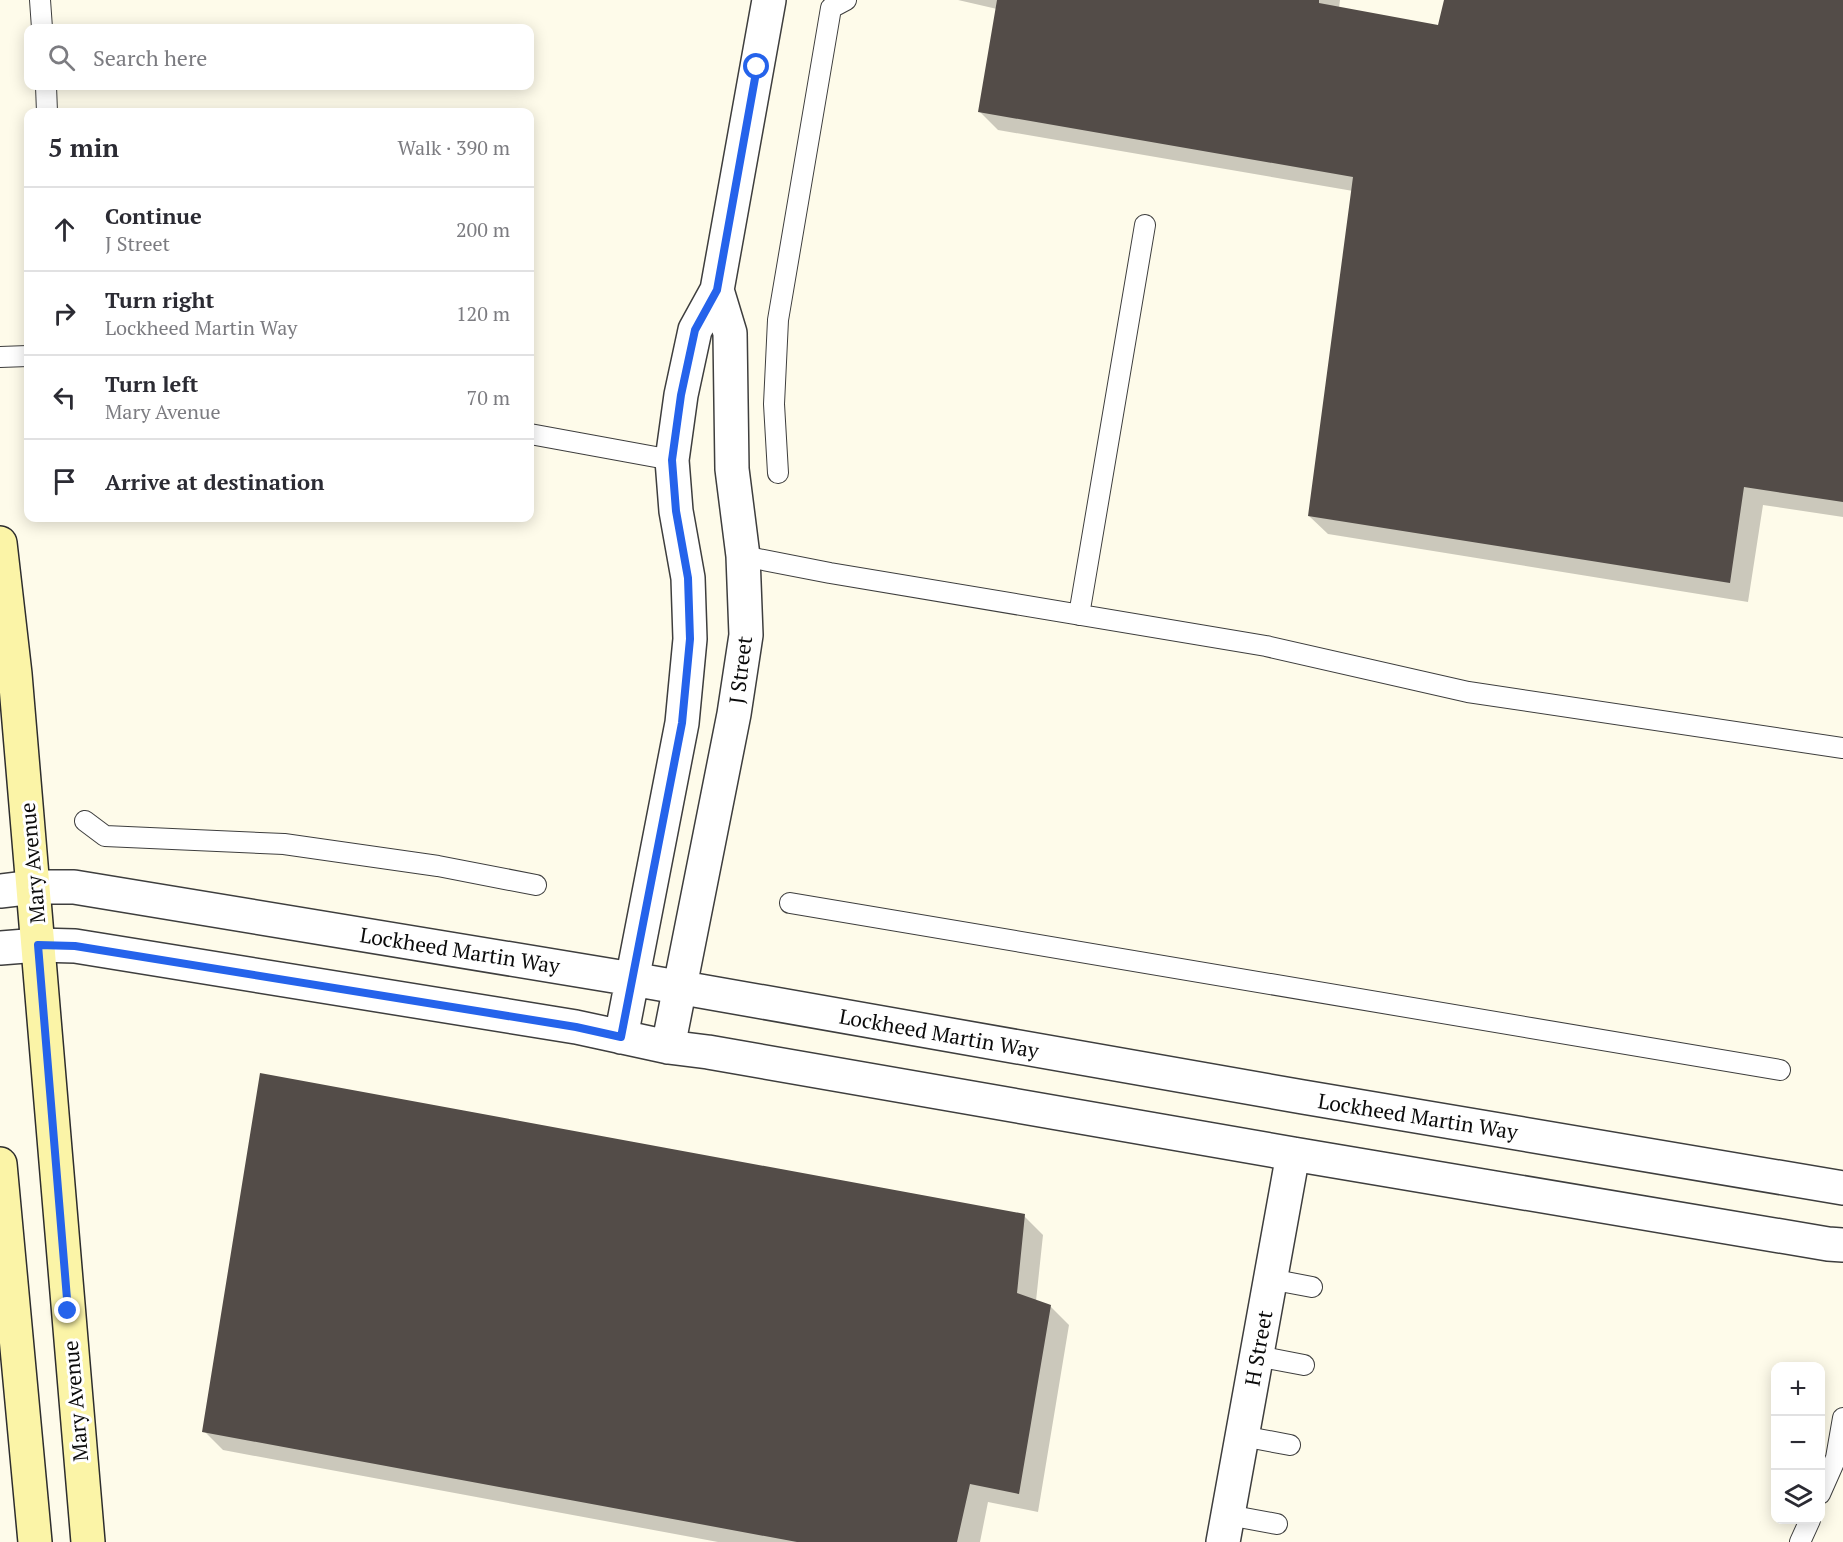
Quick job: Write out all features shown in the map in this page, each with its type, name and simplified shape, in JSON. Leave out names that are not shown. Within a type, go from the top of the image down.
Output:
[{"type":"street","name":"J Street","points":[[621,1037],[682,723],[690,639],[688,578],[676,511],[672,460],[681,395],[695,330],[717,290],[769,0]]},
{"type":"street","name":"J Street","points":[[668,1047],[734,714],[746,635],[743,556],[732,469],[730,333],[717,290]]},
{"type":"street","name":"Mary Avenue","points":[[0,543],[15,674],[34,887],[87,1542]]},
{"type":"street","name":"Lockheed Martin Way","points":[[0,891],[34,887],[74,887],[632,979],[1843,1188]]},
{"type":"street","points":[[0,948],[38,945],[75,946],[576,1027],[668,1047],[1843,1245]]},
{"type":"street","name":"H Street","points":[[1223,1535],[1293,1154]]},
{"type":"street","points":[[0,1164],[35,1542]]},
{"type":"lane","points":[[40,0],[42,24]]},
{"type":"lane","points":[[777,473],[774,404],[778,320],[831,8],[846,0]]},
{"type":"lane","points":[[46,90],[47,108]]},
{"type":"lane","points":[[1079,615],[1145,225]]},
{"type":"lane","points":[[0,357],[24,356]]},
{"type":"lane","points":[[534,435],[672,460]]},
{"type":"lane","points":[[743,556],[830,573],[1266,646],[1468,692],[1843,748]]},
{"type":"lane","points":[[86,821],[105,836],[284,844],[438,866],[536,885]]},
{"type":"lane","points":[[790,903],[1780,1070]]},
{"type":"lane","points":[[1270,1279],[1312,1287]]},
{"type":"lane","points":[[1257,1356],[1304,1365]]},
{"type":"lane","points":[[1825,1484],[1836,1458],[1843,1418]]},
{"type":"lane","points":[[1242,1436],[1290,1445]]},
{"type":"lane","points":[[1223,1535],[1277,1524]]},
{"type":"lane","points":[[1800,1542],[1808,1524]]},
{"type":"building","points":[[997,0],[1319,0],[1319,3],[1438,25],[1444,0],[1843,0],[1843,502],[1744,487],[1730,583],[1308,516],[1353,177],[978,112]]},
{"type":"building","points":[[260,1073],[1025,1214],[1017,1293],[1051,1305],[1019,1494],[970,1484],[957,1542],[797,1542],[202,1432]]},
{"type":"route","points":[[68,1311],[38,945],[75,946],[576,1027],[621,1037],[682,723],[690,639],[688,578],[676,511],[672,460],[681,395],[695,330],[717,290],[757,67]]}]
